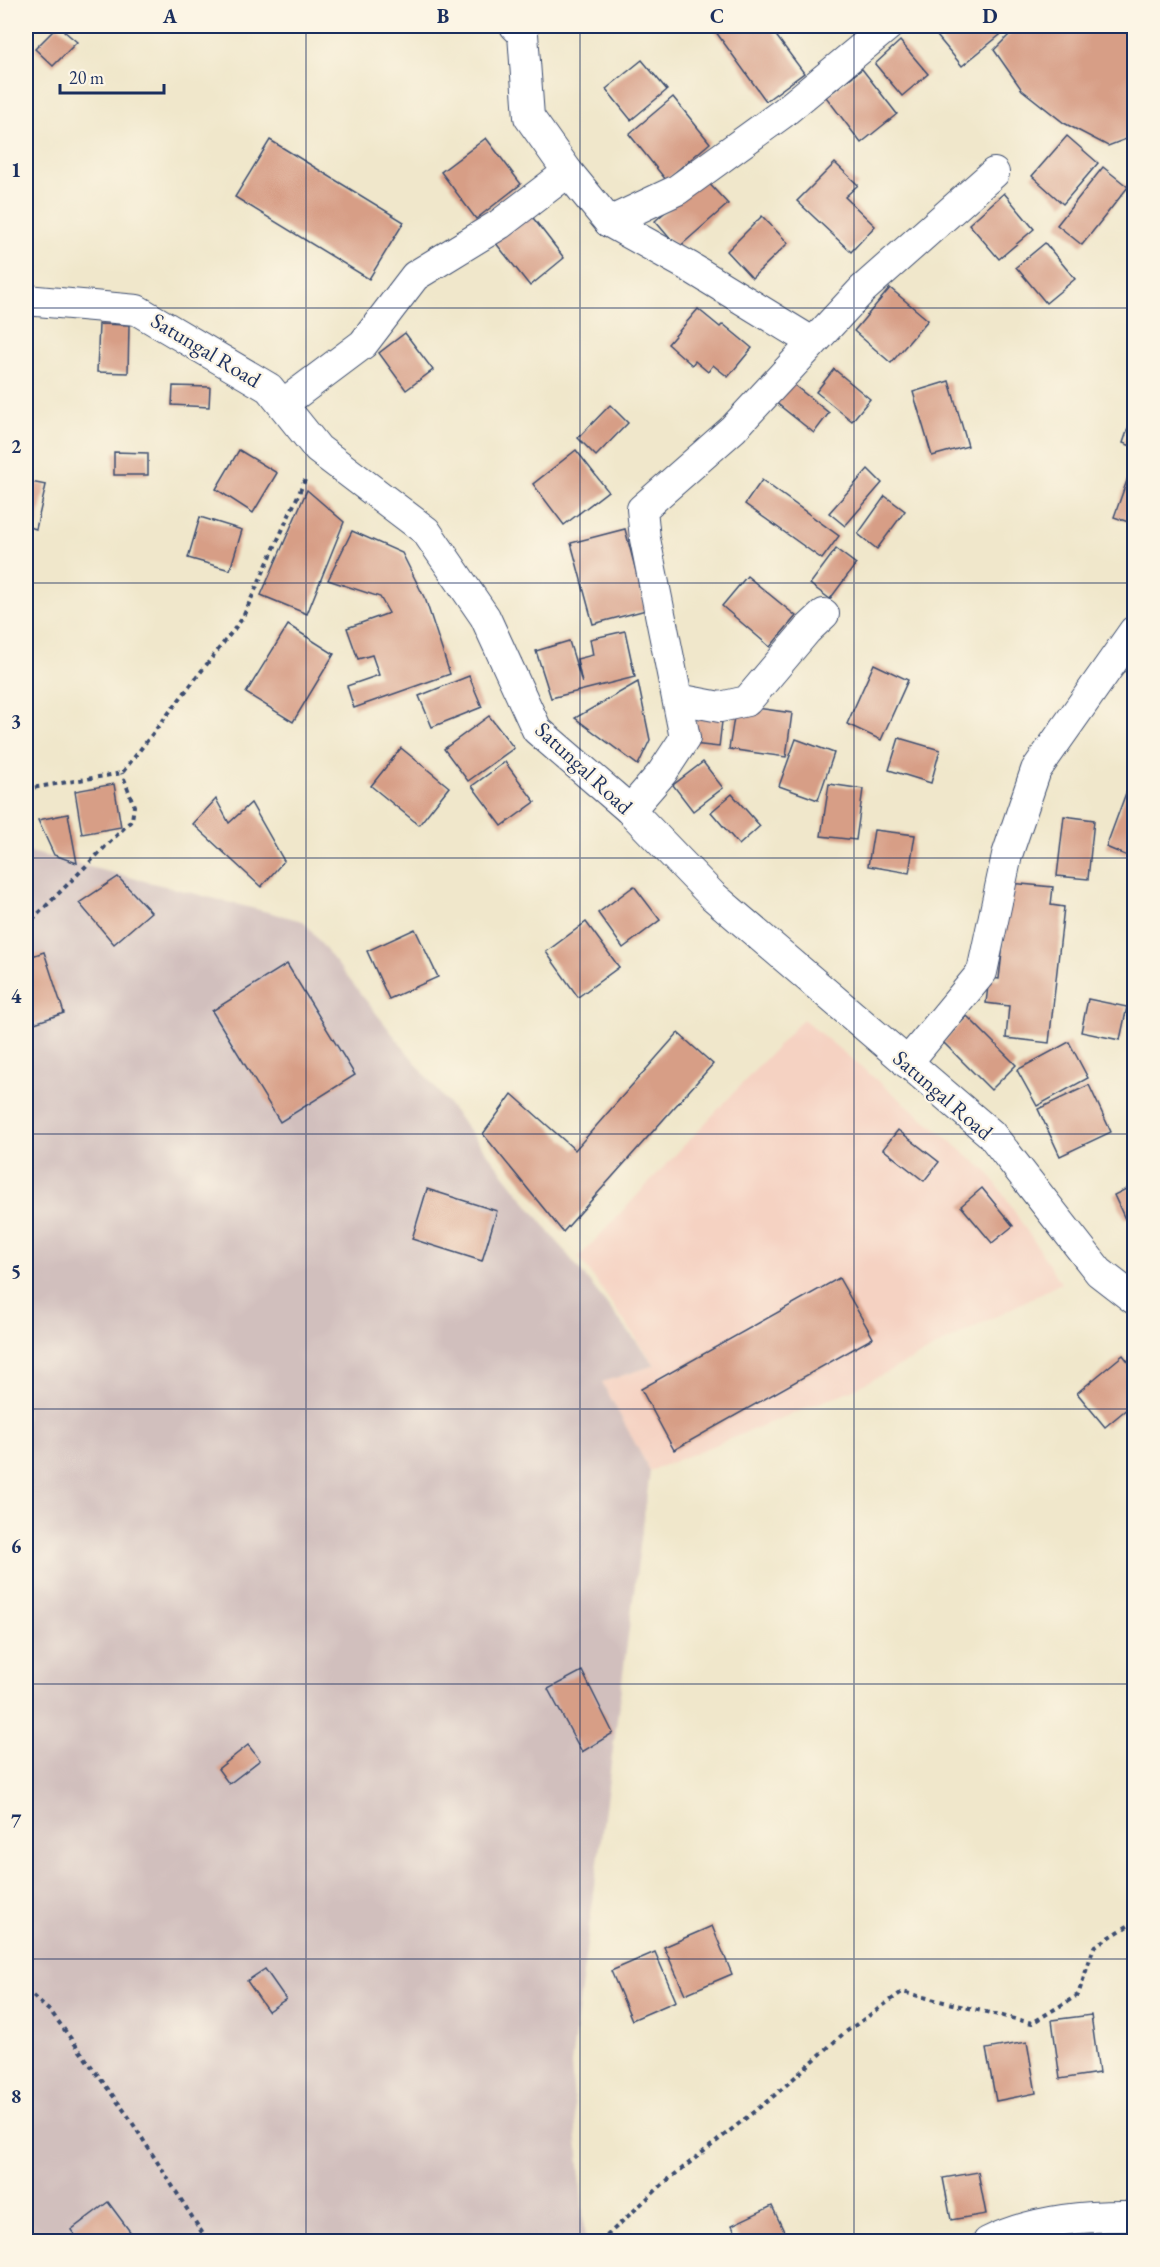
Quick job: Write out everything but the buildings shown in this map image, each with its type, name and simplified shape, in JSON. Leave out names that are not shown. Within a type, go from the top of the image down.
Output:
[{"type":"street","points":[[515,26],[523,34],[529,117],[568,172],[609,222],[688,266],[812,342]]},
{"type":"street","points":[[609,222],[677,190],[783,113],[888,26]]},
{"type":"street","points":[[283,404],[363,344],[415,276],[500,224],[568,172]]},
{"type":"street","points":[[630,810],[662,773],[685,738],[645,539],[642,509],[734,429],[863,289],[994,173]]},
{"type":"street","name":"Satungal Road","points":[[26,300],[136,309],[269,388],[318,449],[426,531],[485,617],[537,730],[630,810],[713,896],[991,1134],[1100,1272],[1134,1299]]},
{"type":"street","points":[[678,699],[720,707],[747,701],[807,630],[824,614]]},
{"type":"street","points":[[907,1063],[982,972],[1007,855],[1036,770],[1134,631]]},
{"type":"street","points":[[988,2241],[1055,2221],[1104,2216],[1134,2216]]},
{"type":"path","points":[[26,789],[122,773],[242,619],[318,449]]},
{"type":"path","points":[[26,926],[132,820],[134,806],[122,773]]},
{"type":"path","points":[[600,2241],[664,2183],[775,2095],[843,2034],[902,1992],[1032,2023],[1078,1995],[1094,1947],[1134,1922]]},
{"type":"path","points":[[26,1990],[52,2013],[128,2116],[208,2241]]},
{"type":"shaded area","points":[[26,851],[303,921],[655,1365],[602,1382],[650,1471],[571,2064],[585,2241],[26,2241]]},
{"type":"shaded area","points":[[803,1019],[989,1173],[1061,1283],[854,1389],[650,1471],[602,1382],[655,1365],[579,1257]]}]
